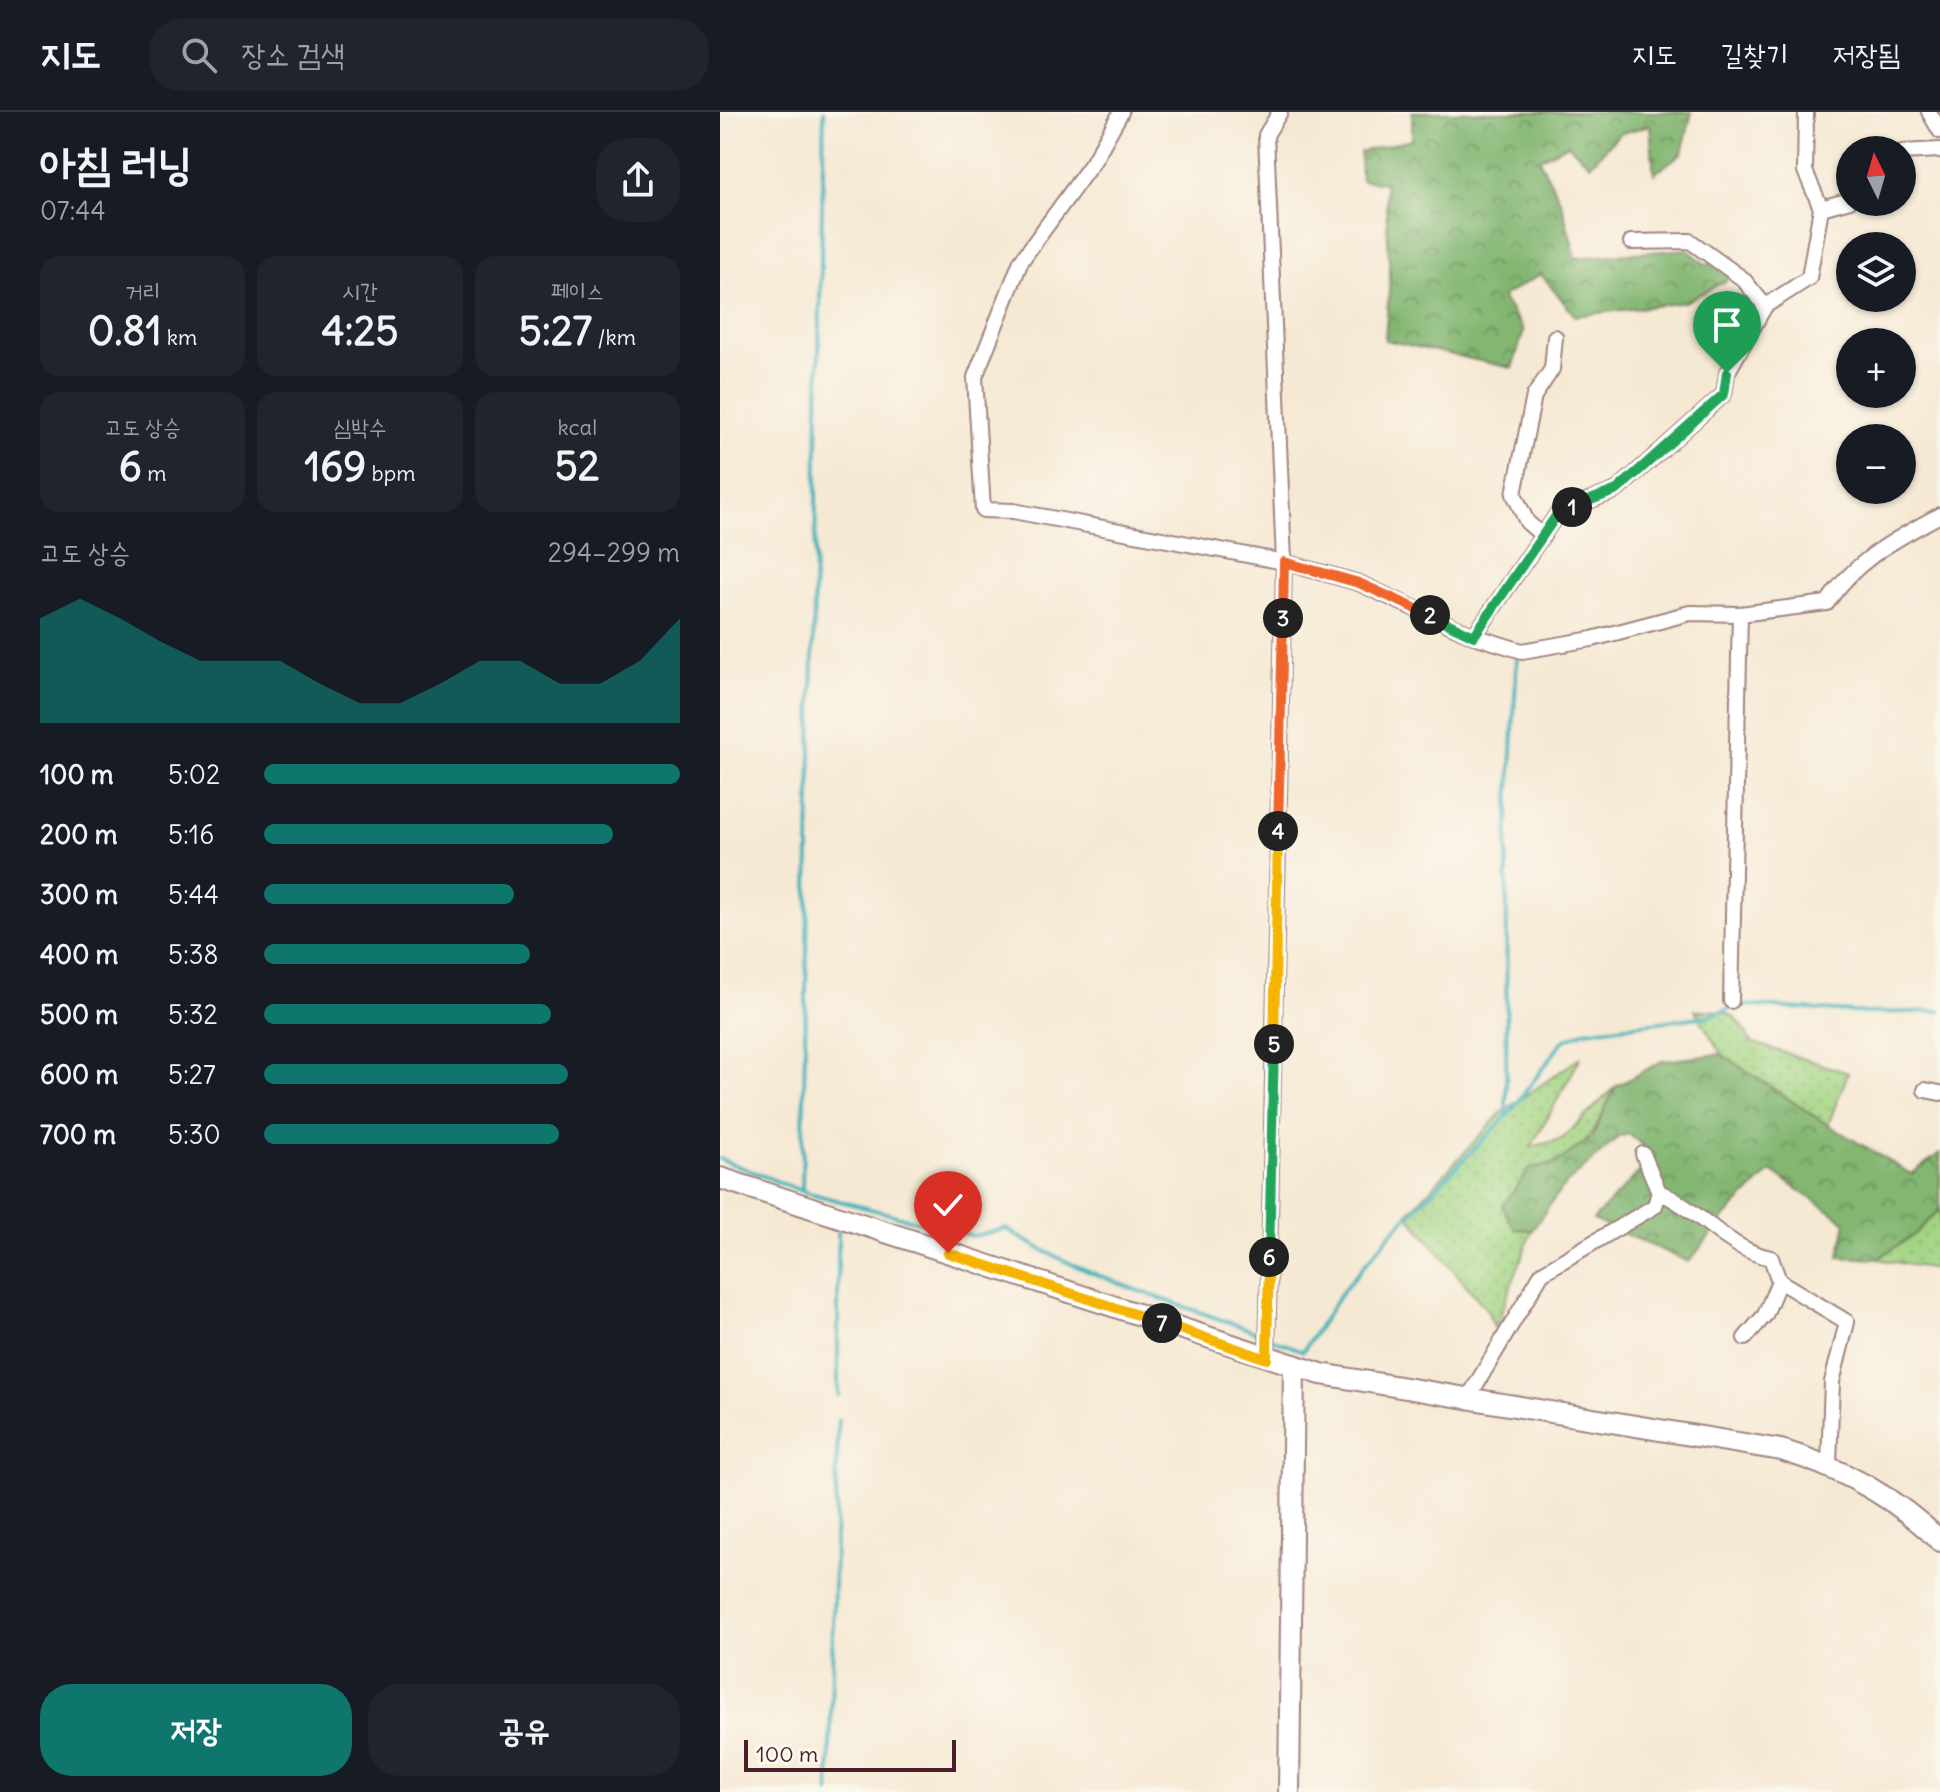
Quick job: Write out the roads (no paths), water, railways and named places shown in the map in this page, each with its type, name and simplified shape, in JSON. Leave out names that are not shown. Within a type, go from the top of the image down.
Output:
[{"type":"street","points":[[1121,112],[1093,162],[1021,261],[975,377],[983,510],[1013,511],[1284,562],[1359,583],[1474,636],[1522,651],[1592,639],[1690,613],[1740,614],[1827,603],[1846,575],[1887,545],[1940,515]]},
{"type":"street","points":[[1267,1344],[1284,562],[1266,135],[1280,112]]},
{"type":"street","points":[[1474,636],[1558,513],[1617,490],[1724,394],[1727,373],[1765,306],[1809,278],[1821,208],[1805,171],[1806,112]]},
{"type":"street","points":[[1929,112],[1940,131]]},
{"type":"street","points":[[1916,151],[1940,150]]},
{"type":"street","points":[[1821,208],[1836,204]]},
{"type":"street","points":[[1631,242],[1690,241],[1743,279],[1765,306]]},
{"type":"street","points":[[1543,536],[1527,522],[1514,494],[1534,396],[1552,369],[1555,337]]},
{"type":"street","points":[[1731,1001],[1740,614]]},
{"type":"street","points":[[1925,1090],[1940,1093]]},
{"type":"street","points":[[1467,1400],[1542,1273],[1655,1206],[1659,1192],[1643,1154]]},
{"type":"street","points":[[720,1178],[1267,1344],[1294,1365],[1321,1374],[1781,1450],[1829,1464],[1879,1492],[1940,1541]]},
{"type":"street","points":[[1659,1192],[1680,1201],[1750,1254],[1771,1258],[1779,1281],[1847,1322],[1832,1382],[1829,1464]]},
{"type":"street","points":[[1745,1338],[1765,1315],[1779,1281]]},
{"type":"street","points":[[1289,1792],[1294,1365]]},
{"type":"waterway","points":[[802,1189],[824,112]]},
{"type":"waterway","points":[[1506,1115],[1507,845],[1517,658]]},
{"type":"waterway","points":[[1272,1339],[1303,1351],[1342,1292],[1393,1231],[1509,1114],[1563,1041],[1585,1031],[1709,1016],[1741,1005],[1869,1013],[1940,1011]]},
{"type":"waterway","points":[[720,1159],[802,1191],[973,1236],[1006,1229],[1036,1247],[1099,1276],[1264,1335]]},
{"type":"waterway","points":[[838,1232],[838,1396]]},
{"type":"waterway","points":[[829,1792],[838,1420]]}]
